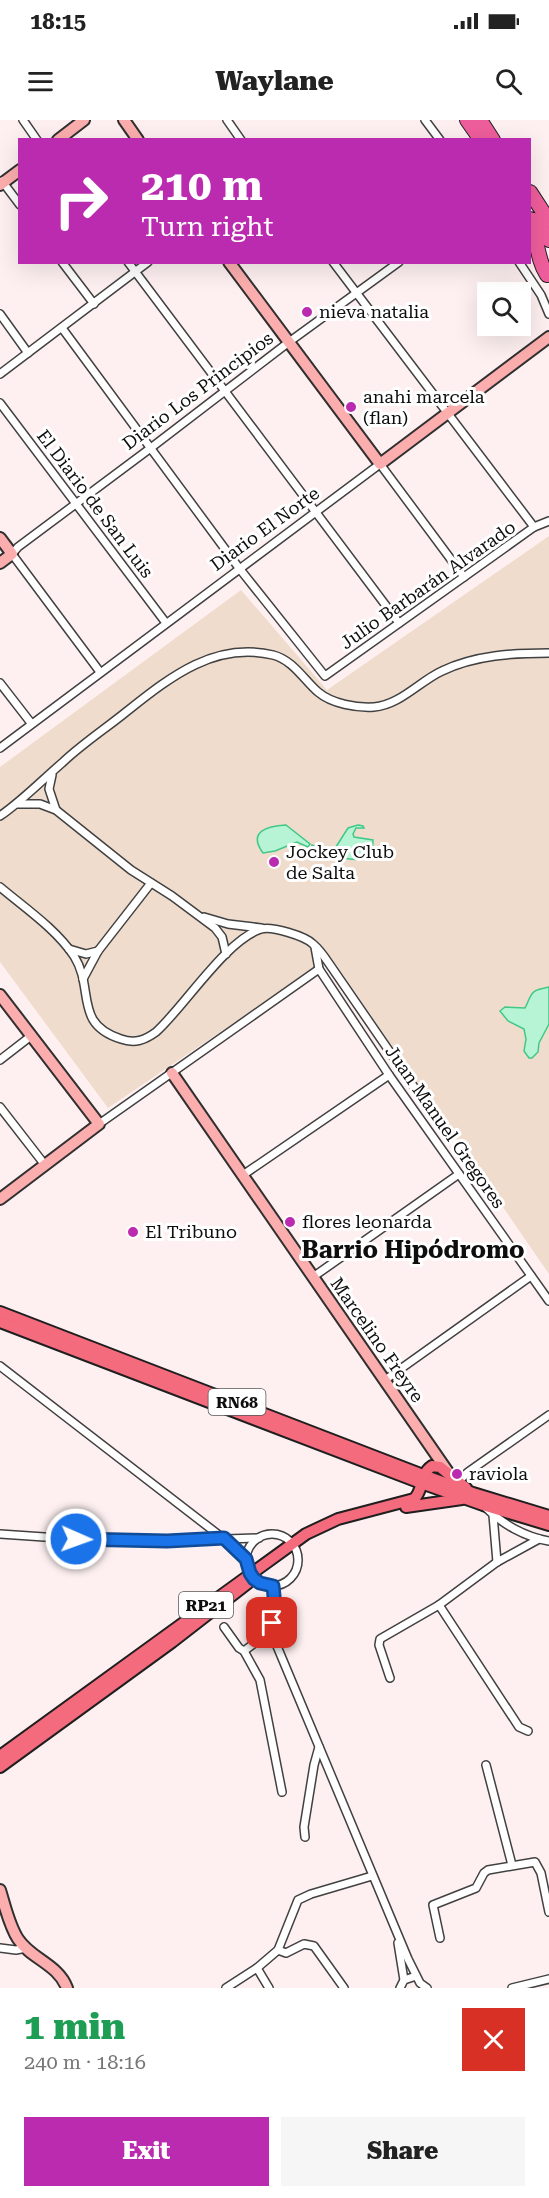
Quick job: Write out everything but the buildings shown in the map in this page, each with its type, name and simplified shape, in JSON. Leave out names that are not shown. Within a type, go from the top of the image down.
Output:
[{"type":"highway","points":[[468,120],[480,138]]},
{"type":"highway","points":[[480,120],[492,138]]},
{"type":"highway","points":[[531,187],[549,210]]},
{"type":"highway","points":[[531,194],[549,221]]},
{"type":"highway","points":[[531,214],[549,240]]},
{"type":"highway","points":[[531,222],[539,261],[548,272]]},
{"type":"main road","name":"RN68","points":[[0,1312],[424,1476],[469,1496],[483,1505],[549,1525]]},
{"type":"main road","name":"RN68","points":[[0,1322],[424,1476]]},
{"type":"main road","points":[[444,1500],[426,1496],[424,1476],[436,1466],[449,1473],[469,1496]]},
{"type":"main road","name":"RP21","points":[[0,1756],[294,1546],[306,1534],[338,1519],[414,1499],[418,1496],[424,1476]]},
{"type":"main road","name":"RN68","points":[[469,1496],[549,1516]]},
{"type":"main road","name":"RP21","points":[[294,1546],[341,1525],[414,1505],[469,1496]]},
{"type":"main road","name":"RP21","points":[[0,1767],[162,1649],[252,1576]]},
{"type":"street","points":[[23,120],[36,138]]},
{"type":"street","points":[[61,138],[84,120]]},
{"type":"street","points":[[124,120],[137,138]]},
{"type":"street","points":[[226,120],[240,138]]},
{"type":"street","points":[[425,120],[438,138]]},
{"type":"street","points":[[18,171],[1,182],[18,203]]},
{"type":"street","points":[[63,264],[93,304]]},
{"type":"street","points":[[129,264],[399,623]]},
{"type":"street","points":[[0,374],[145,264]]},
{"type":"street","points":[[230,264],[464,577]]},
{"type":"street","points":[[334,264],[534,527]]},
{"type":"street","name":"Diario Los Principios","points":[[0,563],[7,548],[76,504],[289,342],[396,264]]},
{"type":"street","points":[[520,264],[541,295],[549,314]]},
{"type":"street","points":[[0,314],[28,353]]},
{"type":"street","points":[[63,328],[239,568]]},
{"type":"street","name":"Diario El Norte","points":[[0,748],[549,337]]},
{"type":"street","name":"El Diario de San Luis","points":[[0,403],[166,623]]},
{"type":"street","name":"Julio Barbarán Alvarado","points":[[239,568],[325,676],[534,527],[549,521]]},
{"type":"street","points":[[7,548],[100,672]]},
{"type":"street","points":[[0,816],[18,804],[62,763],[160,685],[182,670],[217,656],[257,653],[275,655],[296,669],[324,696],[340,702],[371,707],[388,704],[443,670],[463,663],[513,653],[549,652]]},
{"type":"street","points":[[0,682],[31,723]]},
{"type":"street","points":[[53,772],[49,789],[56,810]]},
{"type":"street","points":[[18,804],[40,804],[56,810],[220,933],[226,954]]},
{"type":"street","points":[[83,978],[98,951],[151,883]]},
{"type":"street","points":[[0,887],[76,958],[90,1012],[99,1028],[111,1036],[135,1041],[148,1037],[162,1026],[226,954],[254,932],[263,928]]},
{"type":"street","points":[[198,915],[228,924],[286,933],[314,944],[335,971],[447,1135]]},
{"type":"street","points":[[0,1198],[99,1124],[319,969],[314,944]]},
{"type":"street","points":[[69,949],[86,954],[98,951]]},
{"type":"street","name":"Juan Manuel Gregores","points":[[319,969],[389,1075],[549,1301]]},
{"type":"street","points":[[0,995],[99,1124]]},
{"type":"street","points":[[0,1060],[31,1036]]},
{"type":"street","name":"Marcelino Freyre","points":[[172,1073],[449,1473]]},
{"type":"street","points":[[243,1175],[389,1075]]},
{"type":"street","points":[[0,1107],[45,1165]]},
{"type":"street","points":[[313,1277],[459,1174]]},
{"type":"street","points":[[385,1380],[531,1276]]},
{"type":"street","points":[[0,1366],[224,1538],[246,1559],[252,1576],[260,1583],[273,1586],[289,1580],[294,1574],[298,1557],[294,1546],[280,1535],[273,1534],[259,1538],[224,1538],[167,1541],[0,1534]]},
{"type":"street","points":[[458,1482],[468,1472],[549,1415]]},
{"type":"street","points":[[424,1476],[430,1461],[431,1448]]},
{"type":"street","points":[[483,1505],[493,1515],[528,1537],[549,1541]]},
{"type":"street","points":[[493,1515],[497,1562]]},
{"type":"street","points":[[246,1559],[252,1543],[259,1538]]},
{"type":"street","points":[[390,1678],[379,1645],[380,1639],[439,1605],[497,1562],[539,1539]]},
{"type":"street","points":[[273,1586],[274,1639],[372,1876],[416,1976],[427,1988]]},
{"type":"street","points":[[439,1605],[519,1727],[528,1731]]},
{"type":"street","points":[[224,1627],[239,1648],[244,1651],[260,1680],[282,1792]]},
{"type":"street","points":[[244,1651],[273,1630]]},
{"type":"street","points":[[305,1837],[304,1827],[319,1747]]},
{"type":"street","points":[[486,1765],[512,1865]]},
{"type":"street","points":[[440,1938],[433,1905],[476,1888],[488,1870],[535,1862],[539,1866],[549,1912]]},
{"type":"street","points":[[226,1988],[257,1968],[278,1950],[298,1900],[372,1876]]},
{"type":"street","points":[[0,1890],[18,1939],[26,1948],[57,1971],[68,1988]]},
{"type":"street","points":[[396,1928],[404,1980],[400,1988]]},
{"type":"street","points":[[278,1950],[286,1953],[304,1944],[314,1946],[344,1988]]},
{"type":"street","points":[[0,1948],[16,1950],[26,1948]]},
{"type":"street","points":[[257,1968],[269,1988]]},
{"type":"street","points":[[404,1980],[416,1976]]},
{"type":"street","points":[[512,1988],[549,1979]]},
{"type":"shaded area","name":"Jockey Club de Salta","points":[[549,536],[549,1274],[331,957],[108,1108],[0,962],[0,767],[241,590],[327,690]]},
{"type":"shaded area","points":[[286,825],[310,844],[308,847],[297,842],[263,853],[257,839],[258,835],[267,828]]},
{"type":"shaded area","points":[[358,825],[364,828],[356,828],[354,837],[373,840],[371,853],[365,858],[342,858],[311,849],[312,845],[328,851],[334,850],[348,828]]},
{"type":"shaded area","points":[[549,987],[549,1024],[539,1043],[538,1052],[529,1058],[524,1051],[526,1039],[524,1029],[508,1021],[500,1011],[505,1007],[525,1008],[532,993]]},
{"type":"place","name":"nieva natalia","points":[[307,312]]},
{"type":"place","name":"anahi marcela (flan)","points":[[351,407]]},
{"type":"place","name":"Jockey Club de Salta","points":[[274,862]]},
{"type":"place","name":"flores leonarda","points":[[290,1222]]},
{"type":"place","name":"El Tribuno","points":[[133,1232]]},
{"type":"place","name":"raviola","points":[[457,1474]]},
{"type":"district","name":"Barrio Hipódromo","points":[[413,1250]]},
{"type":"route","points":[[76,1539],[167,1541],[224,1538],[246,1559],[254,1579],[273,1586],[272,1623]]}]
